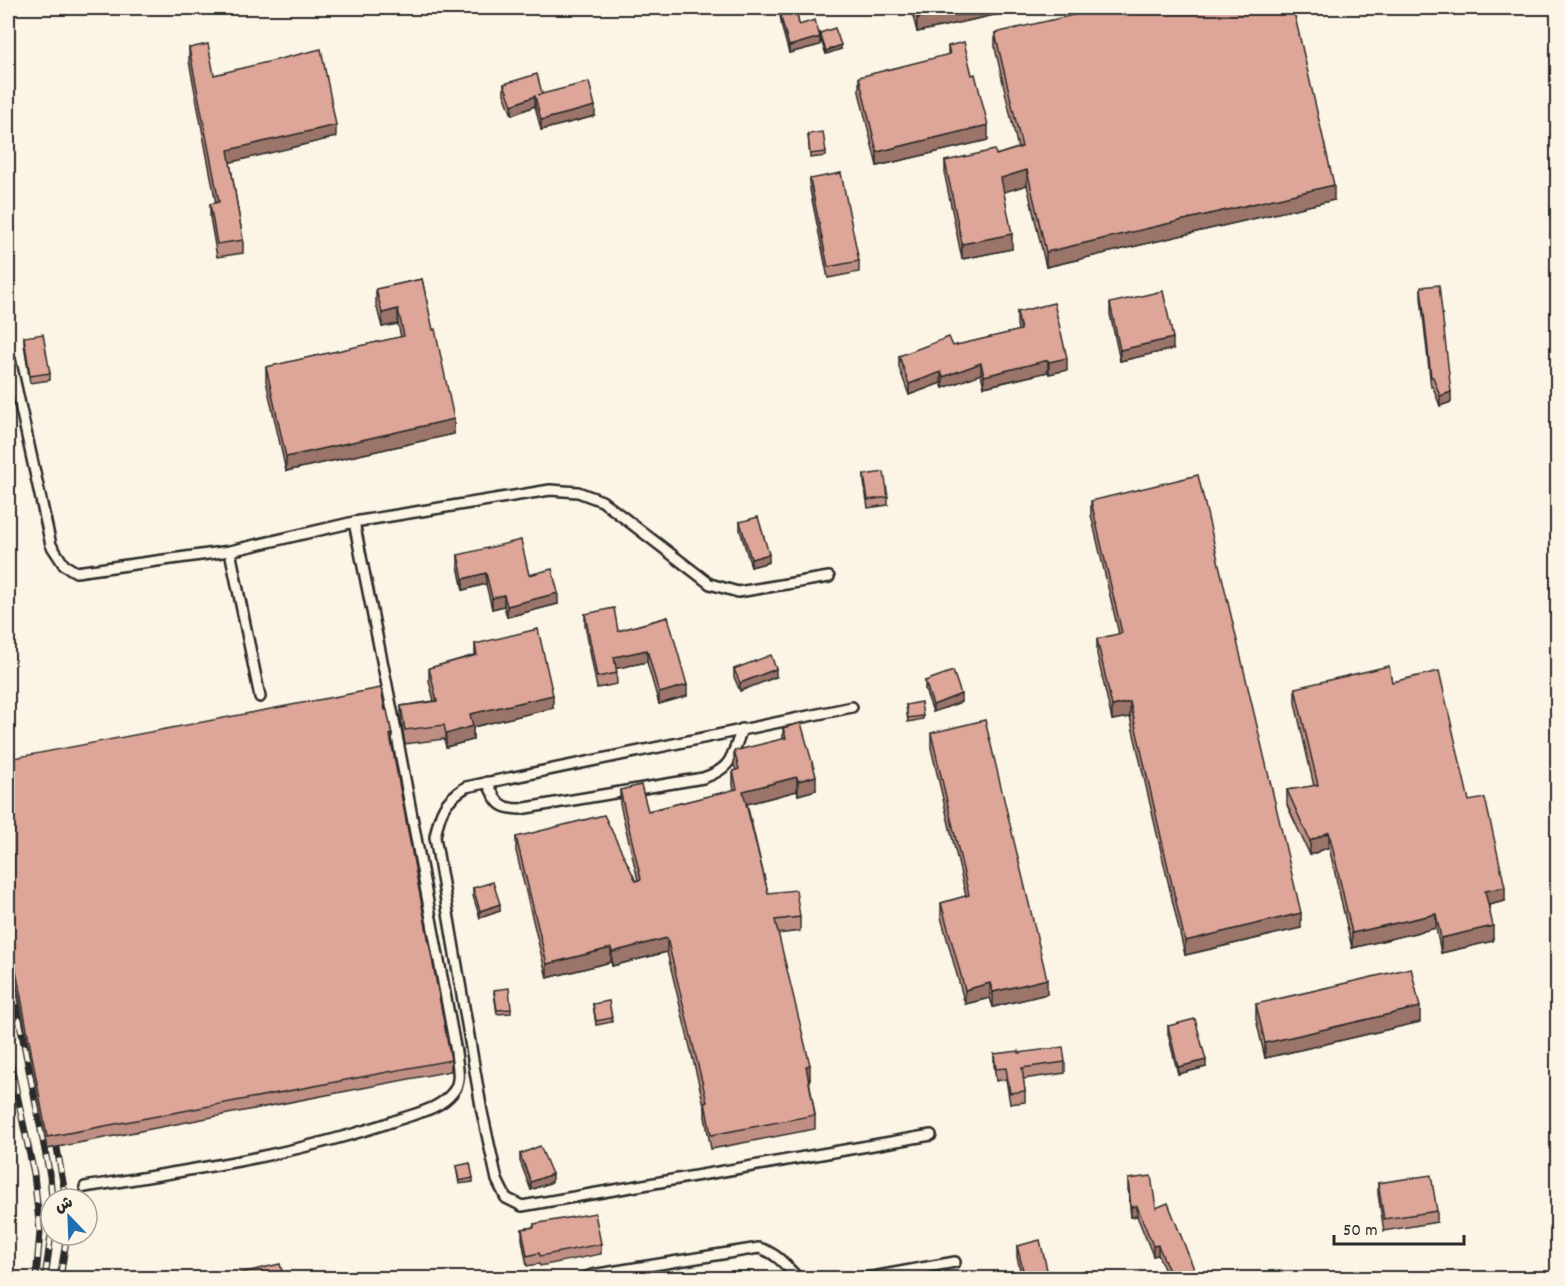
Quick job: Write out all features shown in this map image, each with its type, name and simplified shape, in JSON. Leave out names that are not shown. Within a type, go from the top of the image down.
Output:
[{"type":"lane","points":[[10,359],[51,545],[64,565],[76,572],[230,551],[354,522],[550,490],[578,492],[602,501],[710,585],[738,592],[829,577]]},
{"type":"lane","points":[[85,1187],[234,1163],[366,1131],[435,1107],[452,1094],[458,1084],[454,1041],[354,522]]},
{"type":"lane","points":[[230,551],[260,697]]},
{"type":"lane","points":[[852,707],[487,782],[466,787],[452,796],[440,813],[435,837],[482,1112],[497,1180],[506,1198],[522,1206],[931,1135]]},
{"type":"lane","points":[[487,782],[497,804],[506,809],[520,809],[703,778],[719,772],[729,764],[742,729]]},
{"type":"lane","points":[[585,1278],[759,1248],[779,1257],[798,1278]]},
{"type":"lane","points":[[867,1278],[955,1262]]},
{"type":"building","points":[[780,8],[796,8],[799,25],[815,20],[820,37],[789,46]]},
{"type":"building","points":[[914,8],[963,8],[917,18]]},
{"type":"building","points":[[1104,8],[1293,8],[1334,185],[1046,252],[1027,170],[1001,178],[1012,234],[962,244],[945,161],[995,150],[996,155],[1022,147],[995,33]]},
{"type":"building","points":[[835,28],[841,45],[826,51],[820,33]]},
{"type":"building","points":[[964,42],[988,125],[877,152],[859,77],[950,54],[948,46]]},
{"type":"building","points":[[208,44],[214,75],[321,49],[336,125],[228,150],[243,240],[217,244],[210,204],[219,202],[189,48]]},
{"type":"building","points":[[537,74],[542,93],[538,95],[589,82],[595,106],[541,120],[535,96],[512,105],[504,84]]},
{"type":"building","points":[[823,132],[826,152],[810,154],[808,134]]},
{"type":"building","points":[[841,173],[859,261],[828,267],[810,179]]},
{"type":"building","points":[[422,279],[454,419],[286,457],[266,367],[404,336],[398,309],[382,313],[376,289]]},
{"type":"building","points":[[1439,285],[1451,392],[1440,396],[1433,377],[1431,377],[1421,287]]},
{"type":"building","points":[[1163,291],[1173,338],[1120,350],[1110,303]]},
{"type":"building","points":[[1054,303],[1067,358],[1049,362],[1048,360],[984,376],[981,363],[943,377],[941,372],[909,384],[899,356],[949,337],[953,346],[1021,330],[1017,312]]},
{"type":"building","points":[[43,334],[50,373],[30,376],[24,337]]},
{"type":"building","points":[[884,472],[888,497],[868,500],[864,475]]},
{"type":"building","points":[[1198,475],[1301,913],[1185,941],[1130,702],[1112,706],[1097,639],[1122,633],[1091,501]]},
{"type":"building","points":[[758,517],[769,554],[751,559],[740,522]]},
{"type":"building","points":[[521,540],[529,575],[552,569],[558,593],[507,606],[504,595],[492,598],[486,573],[463,579],[458,555]]},
{"type":"building","points":[[614,608],[618,631],[668,617],[687,685],[659,693],[647,650],[614,657],[617,673],[597,677],[585,614]]},
{"type":"building","points":[[538,629],[553,695],[470,714],[473,726],[446,734],[444,725],[405,730],[401,706],[437,701],[429,668],[477,655],[475,644]]},
{"type":"building","points":[[771,655],[776,669],[740,683],[734,669]]},
{"type":"building","points":[[1389,666],[1392,682],[1439,671],[1469,801],[1485,798],[1505,887],[1485,891],[1493,926],[1441,938],[1436,914],[1352,933],[1329,832],[1310,841],[1287,790],[1318,785],[1295,688]]},
{"type":"building","points":[[953,671],[961,694],[933,705],[925,681]]},
{"type":"building","points":[[381,688],[392,734],[390,735],[451,1060],[47,1137],[8,927],[8,759]]},
{"type":"building","points":[[921,702],[923,716],[908,718],[906,705]]},
{"type":"building","points":[[985,720],[1047,979],[993,992],[990,983],[965,990],[941,903],[969,895],[931,733]]},
{"type":"building","points":[[801,723],[816,776],[798,781],[797,777],[743,791],[768,893],[796,890],[800,917],[775,920],[810,1065],[806,1066],[815,1115],[711,1135],[705,1102],[707,1102],[667,938],[612,952],[611,948],[547,964],[516,837],[604,815],[636,881],[641,879],[620,790],[641,785],[648,811],[737,789],[733,771],[739,769],[734,751],[786,738],[783,728]]},
{"type":"building","points":[[493,882],[500,904],[480,911],[473,888]]},
{"type":"building","points":[[1411,968],[1420,1007],[1265,1043],[1256,1004]]},
{"type":"building","points":[[509,988],[511,1009],[497,1010],[494,990]]},
{"type":"building","points":[[609,1001],[612,1018],[596,1021],[593,1004]]},
{"type":"building","points":[[1195,1019],[1206,1060],[1178,1067],[1168,1026]]},
{"type":"building","points":[[1063,1047],[1065,1062],[1022,1068],[1025,1091],[1010,1093],[1006,1068],[996,1069],[994,1054]]},
{"type":"building","points":[[540,1146],[552,1174],[531,1182],[520,1154]]},
{"type":"building","points":[[470,1163],[473,1178],[459,1181],[456,1166]]},
{"type":"building","points":[[1431,1175],[1437,1211],[1384,1219],[1378,1183]]},
{"type":"building","points":[[1151,1176],[1156,1208],[1168,1203],[1196,1274],[1184,1278],[1172,1278],[1158,1245],[1153,1246],[1137,1206],[1131,1207],[1128,1179]]},
{"type":"building","points":[[595,1213],[601,1244],[540,1256],[539,1253],[527,1256],[522,1229],[534,1227],[534,1224]]},
{"type":"building","points":[[1040,1240],[1049,1278],[1025,1278],[1017,1246]]},
{"type":"building","points":[[280,1264],[284,1278],[219,1278]]},
{"type":"railway","points":[[8,963],[51,1187]]},
{"type":"railway","points":[[8,1052],[34,1174],[40,1232],[36,1278]]},
{"type":"railway","points":[[54,1131],[64,1187]]},
{"type":"railway","points":[[45,1278],[49,1247]]},
{"type":"railway","points":[[60,1278],[65,1247]]}]
